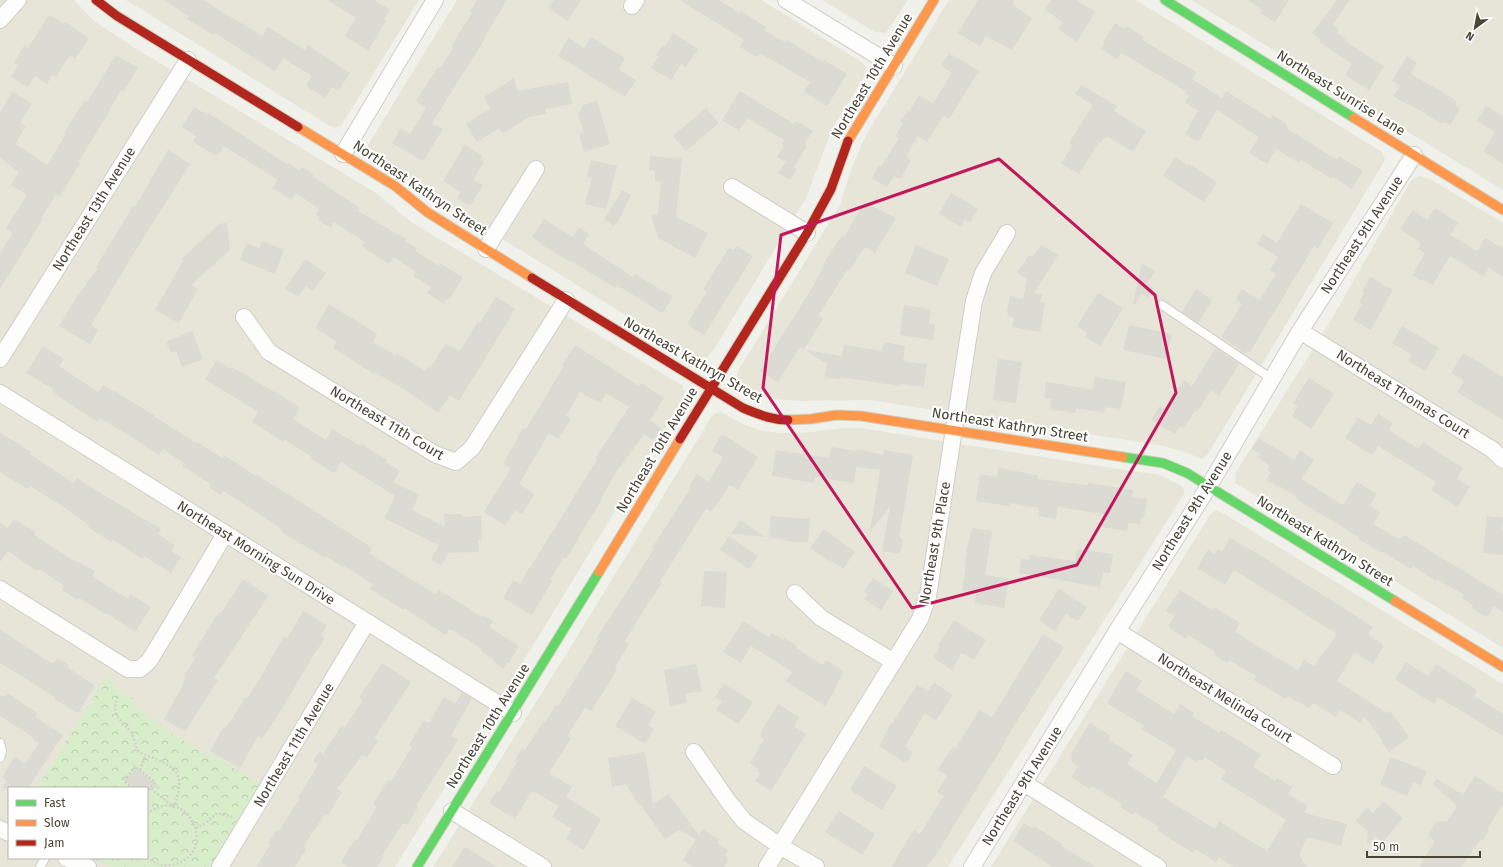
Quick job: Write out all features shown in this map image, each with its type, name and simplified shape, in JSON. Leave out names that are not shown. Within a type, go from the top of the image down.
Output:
[{"type":"street","points":[[0,20],[18,0]]},
{"type":"street","name":"Northeast Kathryn Street","points":[[96,0],[117,16],[395,186],[427,212],[566,300],[743,408],[768,418],[778,420],[811,419],[836,415],[861,416],[1163,463],[1182,471],[1209,486],[1503,668]]},
{"type":"street","points":[[343,154],[435,0]]},
{"type":"street","points":[[786,0],[894,66]]},
{"type":"street","name":"Northeast 10th Avenue","points":[[417,867],[513,713],[710,388],[807,233],[831,189],[847,143],[934,0]]},
{"type":"street","name":"Northeast Sunrise Lane","points":[[1165,0],[1503,210]]},
{"type":"street","name":"Northeast 13th Avenue","points":[[0,359],[188,60]]},
{"type":"street","name":"Northeast 9th Avenue","points":[[972,867],[1117,631],[1209,486],[1300,331],[1414,155]]},
{"type":"street","points":[[486,249],[536,169]]},
{"type":"street","points":[[732,187],[807,233]]},
{"type":"street","name":"Northeast 9th Place","points":[[767,867],[920,619],[928,596],[974,301],[983,273],[1007,233]]},
{"type":"street","name":"Northeast 11th Court","points":[[244,317],[269,352],[435,454],[456,462],[472,448],[566,300]]},
{"type":"street","name":"Northeast Thomas Court","points":[[1300,331],[1493,450],[1503,460]]},
{"type":"street","name":"Northeast Morning Sun Drive","points":[[0,393],[513,713]]},
{"type":"street","points":[[0,589],[128,669],[140,669],[149,661],[225,534]]},
{"type":"street","points":[[795,593],[821,618],[894,662]]},
{"type":"street","name":"Northeast 11th Avenue","points":[[220,867],[367,622]]},
{"type":"street","name":"Northeast Melinda Court","points":[[1117,631],[1333,766]]},
{"type":"street","points":[[694,752],[728,801],[744,821],[780,846],[816,867]]},
{"type":"street","points":[[1024,783],[1158,867]]},
{"type":"street","points":[[452,811],[543,867]]},
{"type":"street","points":[[68,859],[88,867]]},
{"type":"lane","points":[[1162,305],[1272,379]]},
{"type":"lane","points":[[0,743],[2,752],[0,758]]},
{"type":"path","points":[[118,697],[115,708],[116,713],[118,718],[133,735],[136,748],[140,752],[173,767],[177,772],[180,785],[174,807]]},
{"type":"path","points":[[140,770],[146,755]]},
{"type":"path","points":[[132,787],[124,781],[135,766],[155,782],[148,791]]},
{"type":"path","points":[[148,858],[157,864],[166,866],[178,863],[186,858],[194,847],[196,841],[196,828],[193,820],[188,814],[174,807],[150,788]]},
{"type":"path","points":[[148,813],[157,808],[174,807]]},
{"type":"path","points":[[196,828],[203,825],[217,813],[232,817]]},
{"type":"path","points":[[178,863],[180,867]]},
{"type":"highlighted area","points":[[999,159],[1155,295],[1176,393],[1077,565],[912,608],[763,388],[781,235]]},
{"type":"shaded area","points":[[0,0],[74,0],[94,21],[135,48],[376,193],[411,222],[683,386],[685,396],[542,631],[395,867],[0,867]]},
{"type":"shaded area","points":[[126,0],[419,0],[341,126],[335,128]]},
{"type":"shaded area","points":[[457,0],[761,0],[863,63],[867,69],[865,75],[832,129],[806,198],[714,349],[707,357],[695,358],[441,201],[366,148]]},
{"type":"shaded area","points":[[822,0],[908,0],[886,33],[875,32]]},
{"type":"shaded area","points":[[949,0],[1136,0],[1382,152],[1385,160],[1208,454],[1202,459],[1182,451],[1159,445],[869,400],[800,401],[775,399],[754,393],[739,385],[736,379],[738,371],[840,205],[852,167],[866,135]]},
{"type":"shaded area","points":[[1191,0],[1503,0],[1503,190]]},
{"type":"shaded area","points":[[1420,176],[1430,179],[1503,223],[1503,648],[1235,483],[1236,472],[1327,327],[1412,179]]},
{"type":"shaded area","points":[[721,412],[741,423],[759,430],[779,433],[802,433],[842,428],[861,428],[1156,474],[1181,485],[1184,489],[1184,494],[948,867],[433,867],[570,648],[712,416]]},
{"type":"shaded area","points":[[1216,510],[1503,684],[1503,867],[991,867],[1210,515]]},
{"type":"green space","points":[[108,674],[112,683],[117,689],[133,698],[134,705],[161,726],[208,756],[210,754],[261,784],[209,867],[112,867],[92,859],[148,859],[148,787],[38,787]]},
{"type":"building","points":[[163,0],[203,0],[262,36],[268,27],[305,50],[308,45],[350,73],[338,91],[332,87],[325,98],[306,86],[312,76],[283,58],[274,71],[215,33],[213,35],[187,19],[189,16]]},
{"type":"building","points":[[327,0],[374,0],[390,10],[384,19],[386,21],[368,51],[345,36],[356,18]]},
{"type":"building","points":[[477,0],[507,0],[485,36],[486,37],[432,123],[443,129],[423,161],[392,143],[401,128],[410,134],[426,108],[416,101],[438,67],[440,68],[453,48],[451,46],[472,13],[470,12]]},
{"type":"building","points":[[554,0],[581,0],[568,21],[548,8]]},
{"type":"building","points":[[680,0],[718,0],[740,13],[741,11],[766,27],[764,30],[785,42],[787,40],[823,62],[824,60],[847,74],[827,106],[804,92],[810,82],[760,53],[757,57],[740,47],[744,40]]},
{"type":"building","points":[[978,0],[1015,0],[1012,4],[1032,18],[1012,50],[986,36],[980,46],[958,33]]},
{"type":"building","points":[[1051,0],[1077,0],[1095,12],[1077,42],[1058,29],[1063,22],[1045,10]]},
{"type":"building","points":[[1247,0],[1289,0],[1275,22],[1260,13],[1263,10]]},
{"type":"building","points":[[1337,0],[1350,0],[1332,25],[1339,30],[1337,33],[1348,40],[1346,42],[1384,66],[1369,90],[1345,75],[1352,64],[1320,42],[1321,40],[1312,33]]},
{"type":"building","points":[[49,15],[64,24],[65,22],[89,38],[75,59],[70,55],[56,77],[52,75],[47,84],[35,76],[28,87],[11,77],[18,65],[14,63],[24,46],[28,48]]},
{"type":"building","points":[[1115,23],[1125,29],[1126,26],[1144,37],[1142,40],[1196,72],[1192,79],[1222,98],[1226,91],[1270,119],[1273,115],[1288,125],[1286,128],[1329,155],[1337,159],[1339,156],[1363,171],[1352,189],[1301,160],[1299,163],[1276,149],[1267,164],[1249,153],[1259,137],[1217,110],[1198,142],[1185,134],[1198,111],[1185,102],[1189,96],[1184,93],[1186,91],[1121,53],[1117,59],[1101,49],[1105,43],[1103,42]]},
{"type":"building","points":[[673,33],[698,49],[686,67],[681,64],[671,80],[651,68],[659,56],[656,55],[662,45],[665,46]]},
{"type":"building","points":[[591,37],[625,58],[619,70],[636,80],[625,97],[558,56],[568,38],[584,48]]},
{"type":"building","points":[[949,53],[979,71],[949,119],[944,115],[927,142],[918,136],[906,156],[911,160],[900,179],[894,176],[887,187],[872,178],[879,166],[881,167],[899,138],[895,136],[903,124],[900,122],[908,110],[909,112],[919,95],[933,104],[952,73],[941,66]]},
{"type":"building","points":[[116,55],[138,68],[123,92],[121,90],[78,162],[80,164],[60,196],[56,194],[41,218],[43,219],[0,289],[0,253],[13,233],[6,228],[27,195],[11,185],[19,172],[0,158],[0,112],[12,92],[32,104],[20,123],[26,126],[15,144],[47,165],[66,134],[64,133],[85,100],[87,102]]},
{"type":"building","points":[[1407,56],[1417,63],[1411,74],[1457,101],[1455,105],[1460,108],[1450,125],[1444,122],[1442,124],[1393,96],[1400,86],[1392,81]]},
{"type":"building","points":[[514,78],[517,91],[568,82],[572,104],[545,109],[546,114],[529,117],[503,133],[499,128],[477,142],[466,124],[490,109],[484,97]]},
{"type":"building","points":[[1081,85],[1117,106],[1114,111],[1146,131],[1133,152],[1106,136],[1101,143],[1099,142],[1079,174],[1061,163],[1073,145],[1069,143],[1093,105],[1075,94]]},
{"type":"building","points":[[740,91],[794,124],[796,121],[813,131],[804,144],[807,146],[794,167],[797,169],[790,180],[778,173],[786,162],[777,157],[784,146],[782,144],[784,140],[747,118],[739,131],[722,120]]},
{"type":"building","points":[[597,101],[610,144],[584,152],[579,134],[584,133],[578,114],[584,105]]},
{"type":"building","points":[[1486,106],[1503,116],[1503,164],[1484,151],[1495,132],[1477,121]]},
{"type":"building","points":[[194,107],[207,115],[208,113],[287,164],[288,163],[299,170],[302,167],[314,174],[312,176],[360,208],[358,211],[406,239],[405,241],[417,248],[415,251],[439,266],[440,263],[463,278],[449,300],[447,299],[444,304],[427,293],[431,287],[413,276],[416,272],[394,257],[389,264],[362,246],[365,242],[334,222],[331,228],[318,220],[320,217],[316,214],[319,209],[296,193],[292,200],[272,188],[278,180],[224,146],[217,156],[193,142],[196,136],[182,127]]},
{"type":"building","points":[[706,108],[719,123],[686,151],[673,136]]},
{"type":"building","points":[[465,144],[482,156],[480,159],[484,162],[473,180],[483,185],[470,206],[457,198],[461,192],[443,181]]},
{"type":"building","points":[[168,150],[190,164],[132,256],[91,325],[98,330],[90,344],[59,326],[80,292],[98,268],[96,267],[133,206],[135,207]]},
{"type":"building","points":[[650,156],[682,159],[676,217],[708,233],[695,258],[658,238],[651,215],[658,213],[661,182],[655,181],[655,171],[649,170]]},
{"type":"building","points":[[1175,157],[1217,182],[1204,202],[1163,176]]},
{"type":"building","points":[[591,160],[617,166],[606,209],[585,204],[592,178],[587,177]]},
{"type":"building","points":[[622,190],[631,195],[617,224],[616,223],[614,226],[604,220]]},
{"type":"building","points":[[951,193],[978,209],[970,223],[965,220],[961,227],[939,214]]},
{"type":"building","points":[[865,202],[896,218],[875,253],[865,247],[850,270],[848,269],[818,316],[823,319],[804,349],[800,347],[778,382],[760,371],[817,280],[816,279],[825,265],[823,264],[842,235],[844,237]]},
{"type":"building","points":[[1301,204],[1333,223],[1318,249],[1314,246],[1250,352],[1247,351],[1245,354],[1236,348],[1240,349],[1222,338],[1222,335],[1242,304],[1236,300],[1242,289],[1260,300],[1276,274],[1270,270],[1278,257],[1257,244],[1263,234],[1277,243]]},
{"type":"building","points":[[1435,208],[1458,223],[1450,235],[1477,251],[1485,238],[1503,248],[1503,277],[1489,268],[1484,276],[1450,256],[1433,285],[1412,275],[1425,253],[1418,249],[1421,243],[1400,229],[1413,210],[1427,220]]},
{"type":"building","points":[[544,219],[573,237],[579,227],[589,234],[583,244],[633,277],[635,274],[673,297],[662,313],[617,285],[615,288],[572,261],[540,244],[541,243],[532,237]]},
{"type":"building","points":[[227,223],[230,250],[191,285],[198,289],[179,323],[155,310],[183,261],[182,259],[219,224]]},
{"type":"building","points":[[262,241],[284,250],[275,274],[240,260],[246,243],[259,248]]},
{"type":"building","points":[[916,245],[949,259],[937,286],[905,273]]},
{"type":"building","points":[[1041,245],[1058,255],[1034,293],[1042,295],[1040,302],[1045,303],[1040,332],[1012,327],[1014,318],[1007,315],[1007,311],[1010,296],[1023,299],[1027,279],[1017,273],[1029,255],[1033,257]]},
{"type":"building","points":[[737,246],[753,256],[704,335],[687,324],[707,292],[703,289],[729,248],[734,250]]},
{"type":"building","points":[[306,259],[326,273],[313,291],[306,286],[298,297],[285,288]]},
{"type":"building","points":[[1142,263],[1155,272],[1147,284],[1154,288],[1148,298],[1141,294],[1135,305],[1133,304]]},
{"type":"building","points":[[1370,277],[1393,290],[1371,330],[1353,320],[1362,304],[1359,302],[1364,293],[1362,292]]},
{"type":"building","points":[[1196,289],[1212,300],[1198,323],[1182,312]]},
{"type":"building","points":[[1098,293],[1123,308],[1100,346],[1085,337],[1087,333],[1077,326]]},
{"type":"building","points":[[496,297],[515,309],[459,401],[450,395],[438,413],[411,394],[375,372],[374,374],[333,348],[337,342],[315,328],[329,304],[377,334],[373,342],[395,355],[396,353],[426,371],[428,367],[430,368],[446,344],[460,351],[478,321],[480,323]]},
{"type":"building","points":[[904,305],[931,309],[929,324],[935,325],[933,340],[900,335]]},
{"type":"building","points":[[1129,325],[1172,334],[1166,359],[1123,350]]},
{"type":"building","points":[[1402,326],[1439,348],[1425,371],[1408,361],[1412,355],[1392,343]]},
{"type":"building","points":[[192,331],[203,359],[182,367],[176,351],[171,353],[166,342]]},
{"type":"building","points":[[884,342],[905,346],[903,361],[927,364],[924,387],[901,384],[900,386],[840,377],[840,379],[825,377],[827,364],[805,350],[842,356],[844,345],[882,351]]},
{"type":"building","points":[[575,345],[639,386],[641,383],[664,398],[650,420],[661,428],[653,440],[644,434],[617,471],[566,559],[563,558],[550,580],[552,581],[532,615],[503,598],[513,580],[520,584],[598,458],[596,457],[629,407],[606,393],[600,403],[580,392],[566,416],[571,419],[558,439],[549,433],[519,484],[535,494],[522,514],[515,510],[505,525],[484,512],[511,468],[503,464],[523,428],[526,429]]},
{"type":"building","points":[[43,346],[64,359],[59,366],[98,392],[103,385],[114,392],[115,391],[196,443],[197,442],[222,458],[224,455],[340,527],[372,548],[369,553],[436,595],[439,590],[482,617],[483,615],[493,621],[489,627],[519,646],[509,663],[507,662],[503,668],[493,662],[494,660],[481,651],[482,649],[450,629],[446,635],[405,608],[404,610],[370,589],[373,584],[344,566],[343,567],[325,556],[325,558],[282,532],[283,531],[270,521],[223,491],[220,495],[209,487],[211,484],[182,466],[184,463],[163,449],[159,455],[100,418],[98,422],[52,392],[53,389],[26,373]]},
{"type":"building","points":[[1216,348],[1239,364],[1219,396],[1211,390],[1197,412],[1195,411],[1183,428],[1180,426],[1175,434],[1151,420],[1160,406],[1164,409],[1178,386],[1179,388],[1184,380],[1192,386]]},
{"type":"building","points":[[1463,353],[1503,377],[1503,420],[1457,392],[1464,381],[1451,373]]},
{"type":"building","points":[[998,359],[1022,362],[1016,403],[993,400]]},
{"type":"building","points":[[217,360],[231,369],[232,367],[300,407],[293,419],[326,440],[332,429],[360,446],[362,444],[387,460],[386,462],[400,471],[393,482],[419,495],[412,510],[445,527],[444,514],[462,514],[462,517],[481,516],[482,540],[478,540],[479,552],[449,553],[441,565],[431,559],[439,545],[384,518],[395,496],[341,462],[334,473],[311,459],[312,457],[285,440],[283,442],[252,422],[258,412],[205,379]]},
{"type":"building","points":[[1095,377],[1126,382],[1121,409],[1105,407],[1104,413],[1076,408],[1075,413],[1050,409],[1051,399],[1044,398],[1046,382],[1093,389]]},
{"type":"building","points":[[1309,378],[1334,394],[1311,429],[1292,416],[1298,406],[1293,403]]},
{"type":"building","points":[[1378,414],[1393,423],[1389,430],[1419,449],[1423,442],[1463,468],[1457,479],[1470,487],[1458,507],[1431,490],[1436,482],[1378,446],[1372,455],[1345,438],[1358,417],[1371,425]]},
{"type":"building","points":[[0,433],[32,452],[30,454],[74,483],[77,478],[161,529],[158,534],[175,545],[171,551],[181,557],[171,573],[144,556],[142,559],[113,540],[111,542],[88,527],[89,525],[59,504],[30,486],[28,489],[0,472]]},
{"type":"building","points":[[722,434],[758,457],[738,490],[730,485],[711,512],[706,509],[660,581],[662,583],[650,601],[647,601],[649,602],[625,641],[629,644],[615,667],[617,669],[606,688],[591,711],[585,708],[567,736],[571,738],[549,773],[572,787],[566,797],[601,819],[584,850],[566,839],[572,829],[552,817],[559,806],[532,791],[515,819],[489,803],[497,791],[499,792],[517,762],[514,761],[522,748],[525,750],[556,705],[558,706],[593,651],[592,650],[598,640],[596,639],[654,549],[652,548],[691,488],[689,487],[697,474],[709,482],[723,457],[712,451]]},
{"type":"building","points":[[1259,438],[1294,460],[1300,450],[1314,460],[1301,479],[1343,505],[1357,482],[1377,494],[1370,506],[1380,512],[1373,524],[1399,539],[1402,539],[1404,535],[1503,595],[1503,612],[1494,606],[1487,617],[1472,608],[1473,605],[1462,598],[1464,595],[1437,579],[1436,581],[1413,566],[1411,569],[1387,554],[1375,549],[1358,539],[1359,537],[1296,499],[1297,497],[1266,480],[1271,472],[1267,470],[1270,466],[1258,458],[1261,454],[1252,449]]},
{"type":"building","points":[[831,447],[857,451],[857,449],[883,455],[884,450],[913,455],[899,538],[903,539],[900,554],[882,551],[890,506],[870,532],[880,470],[856,467],[854,483],[815,477],[814,483],[772,476],[776,450],[829,458]]},
{"type":"building","points":[[998,468],[1038,475],[1037,479],[1088,485],[1088,483],[1133,490],[1132,497],[1147,499],[1144,517],[1141,517],[1140,524],[1128,523],[1127,531],[1102,527],[1104,514],[1058,507],[1056,519],[1038,516],[1039,508],[1009,503],[1009,506],[976,501],[980,474],[997,477]]},
{"type":"building","points":[[771,516],[810,519],[808,543],[784,541],[785,539],[769,537]]},
{"type":"building","points":[[1487,516],[1503,518],[1503,555],[1483,553]]},
{"type":"building","points":[[14,519],[36,532],[34,535],[68,557],[95,571],[92,576],[128,599],[130,594],[151,607],[135,632],[106,613],[105,614],[79,598],[78,600],[62,590],[65,586],[39,569],[37,571],[8,551],[0,562],[0,523],[8,528]]},
{"type":"building","points":[[740,520],[766,537],[731,534]]},
{"type":"building","points":[[972,528],[992,531],[985,575],[1009,579],[1004,608],[975,603],[976,593],[962,590],[966,566],[966,552]]},
{"type":"building","points":[[824,529],[855,552],[843,569],[810,548]]},
{"type":"building","points":[[729,536],[758,556],[749,569],[720,550]]},
{"type":"building","points":[[1230,538],[1263,557],[1373,627],[1368,635],[1384,645],[1373,664],[1355,652],[1337,681],[1387,713],[1390,711],[1409,737],[1389,752],[1381,742],[1383,741],[1364,716],[1360,723],[1340,710],[1336,717],[1313,703],[1309,708],[1288,696],[1286,699],[1254,680],[1256,676],[1229,660],[1228,663],[1214,655],[1215,652],[1188,635],[1186,639],[1168,627],[1174,616],[1166,611],[1180,590],[1212,610],[1214,607],[1240,623],[1235,632],[1298,670],[1304,660],[1314,666],[1337,634],[1234,570],[1225,585],[1197,568],[1208,550],[1214,554],[1218,549],[1222,552]]},
{"type":"building","points":[[1077,549],[1113,554],[1110,573],[1103,572],[1100,587],[1019,573],[1021,559],[1029,560],[1030,555],[1075,561]]},
{"type":"building","points":[[704,571],[727,572],[725,608],[701,606]]},
{"type":"building","points":[[873,578],[893,591],[881,610],[864,599],[868,594],[864,591]]},
{"type":"building","points":[[243,579],[268,596],[214,678],[218,680],[185,732],[164,719],[183,686],[182,685],[186,678],[183,677],[196,657],[192,655],[219,612],[221,613]]},
{"type":"building","points":[[1059,589],[1087,607],[1078,621],[1066,614],[1055,631],[1039,620]]},
{"type":"building","points":[[303,611],[327,625],[321,635],[325,638],[277,717],[262,739],[258,736],[240,768],[210,751],[223,728],[225,729],[246,697],[248,698],[284,637],[287,638]]},
{"type":"building","points":[[954,620],[986,640],[974,660],[962,653],[952,670],[933,658],[940,647],[938,645]]},
{"type":"building","points":[[743,621],[769,637],[772,633],[783,640],[784,638],[797,646],[796,648],[823,665],[826,660],[844,671],[825,706],[786,681],[792,672],[751,646],[741,663],[723,652]]},
{"type":"building","points":[[0,630],[53,664],[57,658],[69,665],[67,667],[95,686],[78,713],[0,663]]},
{"type":"building","points":[[1043,634],[1064,647],[1005,740],[1006,741],[939,850],[927,867],[891,867],[914,830],[920,834],[944,796],[937,792],[947,776],[937,770],[953,746],[956,748],[979,710],[992,717]]},
{"type":"building","points":[[1406,662],[1428,676],[1436,664],[1477,690],[1474,696],[1503,714],[1503,736],[1438,697],[1434,704],[1395,679]]},
{"type":"building","points":[[382,663],[411,682],[374,738],[378,741],[367,758],[362,755],[337,789],[342,792],[328,815],[325,814],[303,847],[306,849],[295,867],[256,867],[270,845],[268,844],[277,829],[279,831],[300,798],[298,797],[318,765],[313,761],[320,751],[323,754],[342,725],[345,727],[363,700],[359,698]]},
{"type":"building","points":[[696,664],[702,691],[685,694],[687,703],[670,706],[664,670]]},
{"type":"building","points":[[1126,671],[1142,681],[1136,690],[1174,714],[1180,704],[1194,713],[1192,716],[1219,733],[1221,730],[1261,754],[1253,767],[1275,781],[1277,778],[1292,787],[1288,794],[1308,806],[1304,813],[1347,824],[1341,846],[1307,837],[1299,855],[1307,867],[1234,867],[1219,857],[1216,862],[1195,849],[1193,853],[1157,830],[1159,827],[1135,812],[1133,815],[1120,807],[1122,804],[1092,786],[1090,789],[1071,777],[1078,766],[1072,762],[1071,753],[1090,723],[1111,736],[1108,740],[1133,755],[1127,764],[1157,783],[1176,750],[1142,729],[1144,726],[1107,703]],"holes":[[[1187,756],[1196,762],[1198,759],[1202,761],[1205,757],[1226,771],[1221,779],[1286,820],[1267,851],[1219,821],[1215,829],[1163,797]]]},
{"type":"building","points":[[934,683],[953,695],[936,721],[925,713],[905,746],[913,753],[906,763],[879,746],[891,723],[892,724],[917,685],[928,691]]},
{"type":"building","points":[[724,684],[753,702],[738,724],[716,710],[722,701],[715,697]]},
{"type":"building","points":[[7,693],[37,713],[35,717],[63,735],[29,787],[2,788],[7,781],[2,777],[14,757],[25,764],[39,743],[33,739],[34,738],[0,716],[0,694],[4,697]]},
{"type":"building","points":[[462,693],[472,698],[451,736],[458,740],[416,806],[418,807],[407,825],[403,823],[382,856],[384,857],[377,867],[349,867],[341,862],[355,839],[357,840],[377,807],[373,804],[388,780],[391,781],[412,747],[409,745],[424,720],[429,723],[444,697],[455,704]]},
{"type":"building","points":[[632,698],[656,712],[648,725],[654,729],[645,744],[615,726]]},
{"type":"building","points":[[778,704],[799,717],[794,727],[806,734],[771,791],[755,781],[760,773],[757,772],[759,769],[750,763],[764,739],[760,737],[761,732]]},
{"type":"building","points":[[645,752],[653,804],[668,794],[699,835],[702,829],[719,840],[717,843],[728,850],[725,856],[729,859],[724,867],[694,867],[683,860],[696,839],[679,830],[665,839],[640,804],[638,804],[626,784],[612,787],[608,758]]},
{"type":"building","points":[[1391,757],[1427,771],[1421,785],[1413,782],[1407,796],[1380,785]]},
{"type":"building","points":[[864,766],[897,786],[882,810],[850,790]]},
{"type":"building","points":[[135,768],[162,788],[134,787],[126,781]]},
{"type":"building","points":[[1475,776],[1503,793],[1503,804],[1487,829],[1489,830],[1461,867],[1419,867],[1435,841],[1428,836],[1436,822],[1447,821],[1457,806],[1433,784],[1437,779],[1463,795]]},
{"type":"building","points":[[1383,801],[1403,818],[1383,842],[1375,836],[1367,845],[1368,831],[1356,821],[1367,807],[1373,813]]},
{"type":"building","points":[[839,811],[875,834],[862,855],[825,832]]},
{"type":"building","points":[[1024,823],[1032,828],[1034,826],[1062,844],[1061,846],[1096,867],[1053,867],[1013,841]]},
{"type":"building","points":[[465,847],[497,867],[452,867]]},
{"type":"traffic: fast","points":[[1165,0],[1354,118]]},
{"type":"traffic: fast","points":[[1123,457],[1163,463],[1187,473],[1395,601]]},
{"type":"traffic: fast","points":[[417,867],[599,572]]},
{"type":"traffic: slow","points":[[848,141],[934,0]]},
{"type":"traffic: slow","points":[[1354,118],[1503,210]]},
{"type":"traffic: slow","points":[[298,127],[395,186],[427,212],[532,278]]},
{"type":"traffic: slow","points":[[788,420],[811,419],[836,415],[861,416],[1123,457]]},
{"type":"traffic: slow","points":[[599,572],[680,439]]},
{"type":"traffic: slow","points":[[1395,601],[1503,667]]},
{"type":"traffic: jam","points":[[96,0],[117,16],[298,127]]},
{"type":"traffic: jam","points":[[680,439],[807,233],[831,189],[848,141]]},
{"type":"traffic: jam","points":[[532,278],[743,408],[770,418],[788,420]]}]
